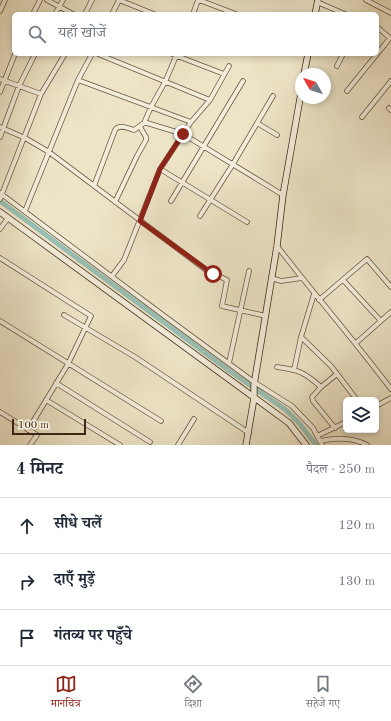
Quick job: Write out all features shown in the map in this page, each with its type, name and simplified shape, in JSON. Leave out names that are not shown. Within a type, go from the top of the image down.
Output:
[{"type":"street","points":[[0,11],[5,0]]},
{"type":"street","points":[[34,12],[40,0]]},
{"type":"street","points":[[47,0],[70,12]]},
{"type":"street","points":[[56,12],[63,0]]},
{"type":"street","points":[[86,12],[92,0]]},
{"type":"street","points":[[113,12],[119,0],[149,12]]},
{"type":"street","points":[[194,12],[198,0],[231,12]]},
{"type":"street","points":[[369,0],[391,13]]},
{"type":"street","points":[[315,12],[317,1],[341,12]]},
{"type":"street","points":[[379,29],[390,37],[379,51]]},
{"type":"street","points":[[0,92],[2,79],[13,56]]},
{"type":"street","points":[[0,137],[2,128],[19,86],[34,56]]},
{"type":"street","points":[[64,56],[41,94],[1,196],[25,211],[254,383],[292,406],[313,428],[321,443],[331,438],[339,438],[359,441],[367,445]]},
{"type":"street","points":[[25,211],[78,80],[91,56]]},
{"type":"street","points":[[103,56],[210,100]]},
{"type":"street","points":[[94,186],[115,130],[120,126],[134,130],[144,123],[151,107],[166,82],[175,56]]},
{"type":"street","points":[[178,56],[224,74]]},
{"type":"street","points":[[305,68],[308,56]]},
{"type":"street","points":[[337,66],[342,56]]},
{"type":"street","points":[[347,91],[375,56]]},
{"type":"street","points":[[112,276],[124,260],[160,169],[190,122],[210,100],[229,66]]},
{"type":"street","points":[[2,79],[41,94]]},
{"type":"street","points":[[78,80],[190,122]]},
{"type":"street","points":[[171,201],[243,81]]},
{"type":"street","points":[[362,117],[391,81]]},
{"type":"street","points":[[200,216],[273,96]]},
{"type":"street","points":[[246,445],[254,383],[274,278],[283,195],[299,104]]},
{"type":"street","points":[[144,123],[183,134],[283,195]]},
{"type":"street","points":[[257,123],[277,135]]},
{"type":"street","points":[[115,202],[136,156],[146,140],[146,137],[140,127]]},
{"type":"street","points":[[2,128],[25,138],[49,152],[206,270],[226,280],[222,306],[266,316]]},
{"type":"street","points":[[160,169],[247,222]]},
{"type":"street","points":[[0,212],[253,396],[289,424],[306,445]]},
{"type":"street","points":[[0,229],[8,218]]},
{"type":"street","points":[[277,246],[391,388]]},
{"type":"street","points":[[0,258],[91,316],[68,364],[28,430]]},
{"type":"street","points":[[319,300],[367,259],[391,287]]},
{"type":"street","points":[[229,363],[249,271]]},
{"type":"street","points":[[274,278],[282,281],[302,278]]},
{"type":"street","points":[[343,280],[381,321]]},
{"type":"street","points":[[294,370],[301,337],[314,294]]},
{"type":"street","points":[[356,344],[391,312]]},
{"type":"street","points":[[64,315],[135,357],[248,432]]},
{"type":"street","points":[[0,321],[161,421]]},
{"type":"street","points":[[301,337],[337,374],[355,397]]},
{"type":"street","points":[[277,367],[294,370],[307,375],[321,387]]},
{"type":"street","points":[[335,428],[313,401],[312,397],[321,387],[337,374]]},
{"type":"street","points":[[56,383],[150,442]]},
{"type":"street","points":[[379,404],[391,398]]},
{"type":"street","points":[[46,400],[120,445]]},
{"type":"street","points":[[0,412],[37,435],[30,445]]},
{"type":"street","points":[[178,445],[194,420]]},
{"type":"street","points":[[317,436],[343,424]]},
{"type":"waterway","points":[[0,201],[231,372],[286,410],[299,423],[316,445]]},
{"type":"route","points":[[183,134],[156,177],[140,221],[213,274]]}]
